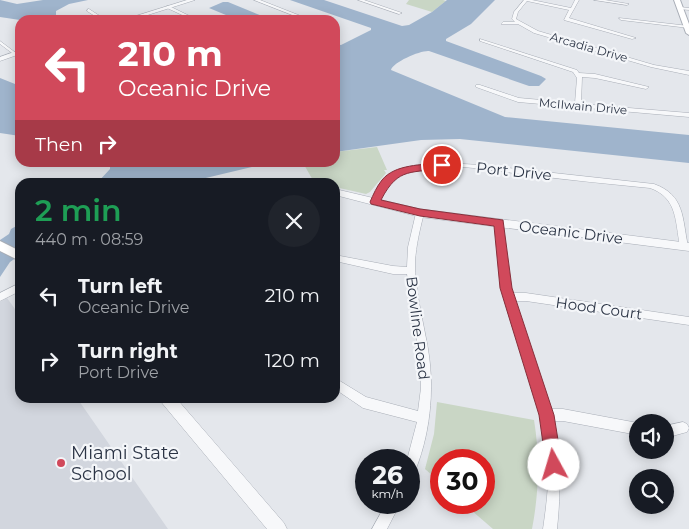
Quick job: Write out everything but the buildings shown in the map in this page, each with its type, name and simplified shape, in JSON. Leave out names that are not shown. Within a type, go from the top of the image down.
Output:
[{"type":"main road","points":[[677,0],[688,29]]},
{"type":"main road","points":[[684,0],[688,11]]},
{"type":"main road","points":[[0,246],[15,254]]},
{"type":"street","points":[[142,15],[190,0]]},
{"type":"street","points":[[256,0],[296,15]]},
{"type":"street","points":[[360,0],[400,13]]},
{"type":"street","points":[[519,23],[514,19],[516,12],[526,0],[570,8]]},
{"type":"street","points":[[577,0],[570,8],[566,19],[634,38]]},
{"type":"street","points":[[596,0],[627,4]]},
{"type":"street","points":[[168,7],[185,15]]},
{"type":"street","points":[[680,8],[688,11]]},
{"type":"street","points":[[88,10],[96,15]]},
{"type":"street","points":[[621,19],[688,29]]},
{"type":"street","points":[[503,23],[519,23]]},
{"type":"street","name":"Arcadia Drive","points":[[519,23],[536,32],[653,66],[689,73]]},
{"type":"street","points":[[482,40],[564,67],[579,75],[596,76],[646,88]]},
{"type":"street","points":[[0,42],[15,53]]},
{"type":"street","points":[[0,58],[15,56]]},
{"type":"street","points":[[578,105],[579,75]]},
{"type":"street","name":"McIIwain Drive","points":[[478,86],[518,100],[689,115]]},
{"type":"street","name":"Port Drive","points":[[375,202],[385,182],[397,173],[442,165],[651,186],[670,190],[675,201],[686,247]]},
{"type":"street","name":"Oceanic Drive","points":[[340,193],[420,212],[686,247]]},
{"type":"street","name":"Bowline Road","points":[[416,449],[423,418],[426,391],[425,363],[411,271],[411,255],[420,212]]},
{"type":"street","points":[[499,223],[508,297],[547,415],[553,454],[554,476],[554,500],[550,529]]},
{"type":"street","points":[[340,259],[392,270],[411,271]]},
{"type":"street","points":[[0,297],[15,290]]},
{"type":"street","name":"Hood Court","points":[[508,297],[526,297],[689,321]]},
{"type":"street","points":[[340,386],[363,402],[423,418]]},
{"type":"street","points":[[171,403],[278,529]]},
{"type":"street","points":[[547,415],[563,415],[629,427]]},
{"type":"street","points":[[674,430],[683,428]]},
{"type":"street","points":[[379,529],[388,514]]},
{"type":"shaded area","name":"Miami State School","points":[[7,298],[15,309],[15,403],[80,403],[168,529],[0,529],[0,302]]},
{"type":"green space","points":[[409,0],[446,1],[432,12],[406,4]]},
{"type":"green space","points":[[377,147],[387,170],[384,170],[386,173],[370,192],[366,194],[340,188],[340,178],[312,178],[305,167],[340,167],[340,151]]},
{"type":"green space","points":[[437,402],[534,420],[538,474],[532,529],[493,529],[476,514],[495,514],[495,449],[430,449],[434,434]]},
{"type":"green space","points":[[430,450],[430,473],[425,469]]},
{"type":"water","points":[[0,0],[17,4],[43,0],[88,0],[69,4],[56,11],[56,15],[15,15],[15,19],[0,17]]},
{"type":"water","points":[[290,0],[324,0],[402,26],[409,25],[432,12],[447,0],[495,0],[471,24],[446,39],[446,41],[546,79],[539,86],[529,86],[429,51],[420,52],[408,57],[391,70],[505,117],[689,135],[689,163],[460,139],[421,140],[340,151],[340,45],[371,30],[371,28],[340,17],[340,15],[333,15]]},
{"type":"water","points":[[223,2],[228,2],[260,15],[226,15],[209,8]]},
{"type":"water","points":[[0,78],[15,84],[15,135],[0,133]]},
{"type":"water","points":[[110,167],[252,167],[206,178],[102,178]]},
{"type":"water","points":[[15,227],[15,258],[10,262],[0,277],[0,240],[9,234],[11,229]]},
{"type":"place","name":"Miami State School","points":[[61,463]]},
{"type":"route","points":[[442,165],[397,173],[385,182],[375,202],[408,210],[499,223],[508,297],[547,415],[554,465]]}]
